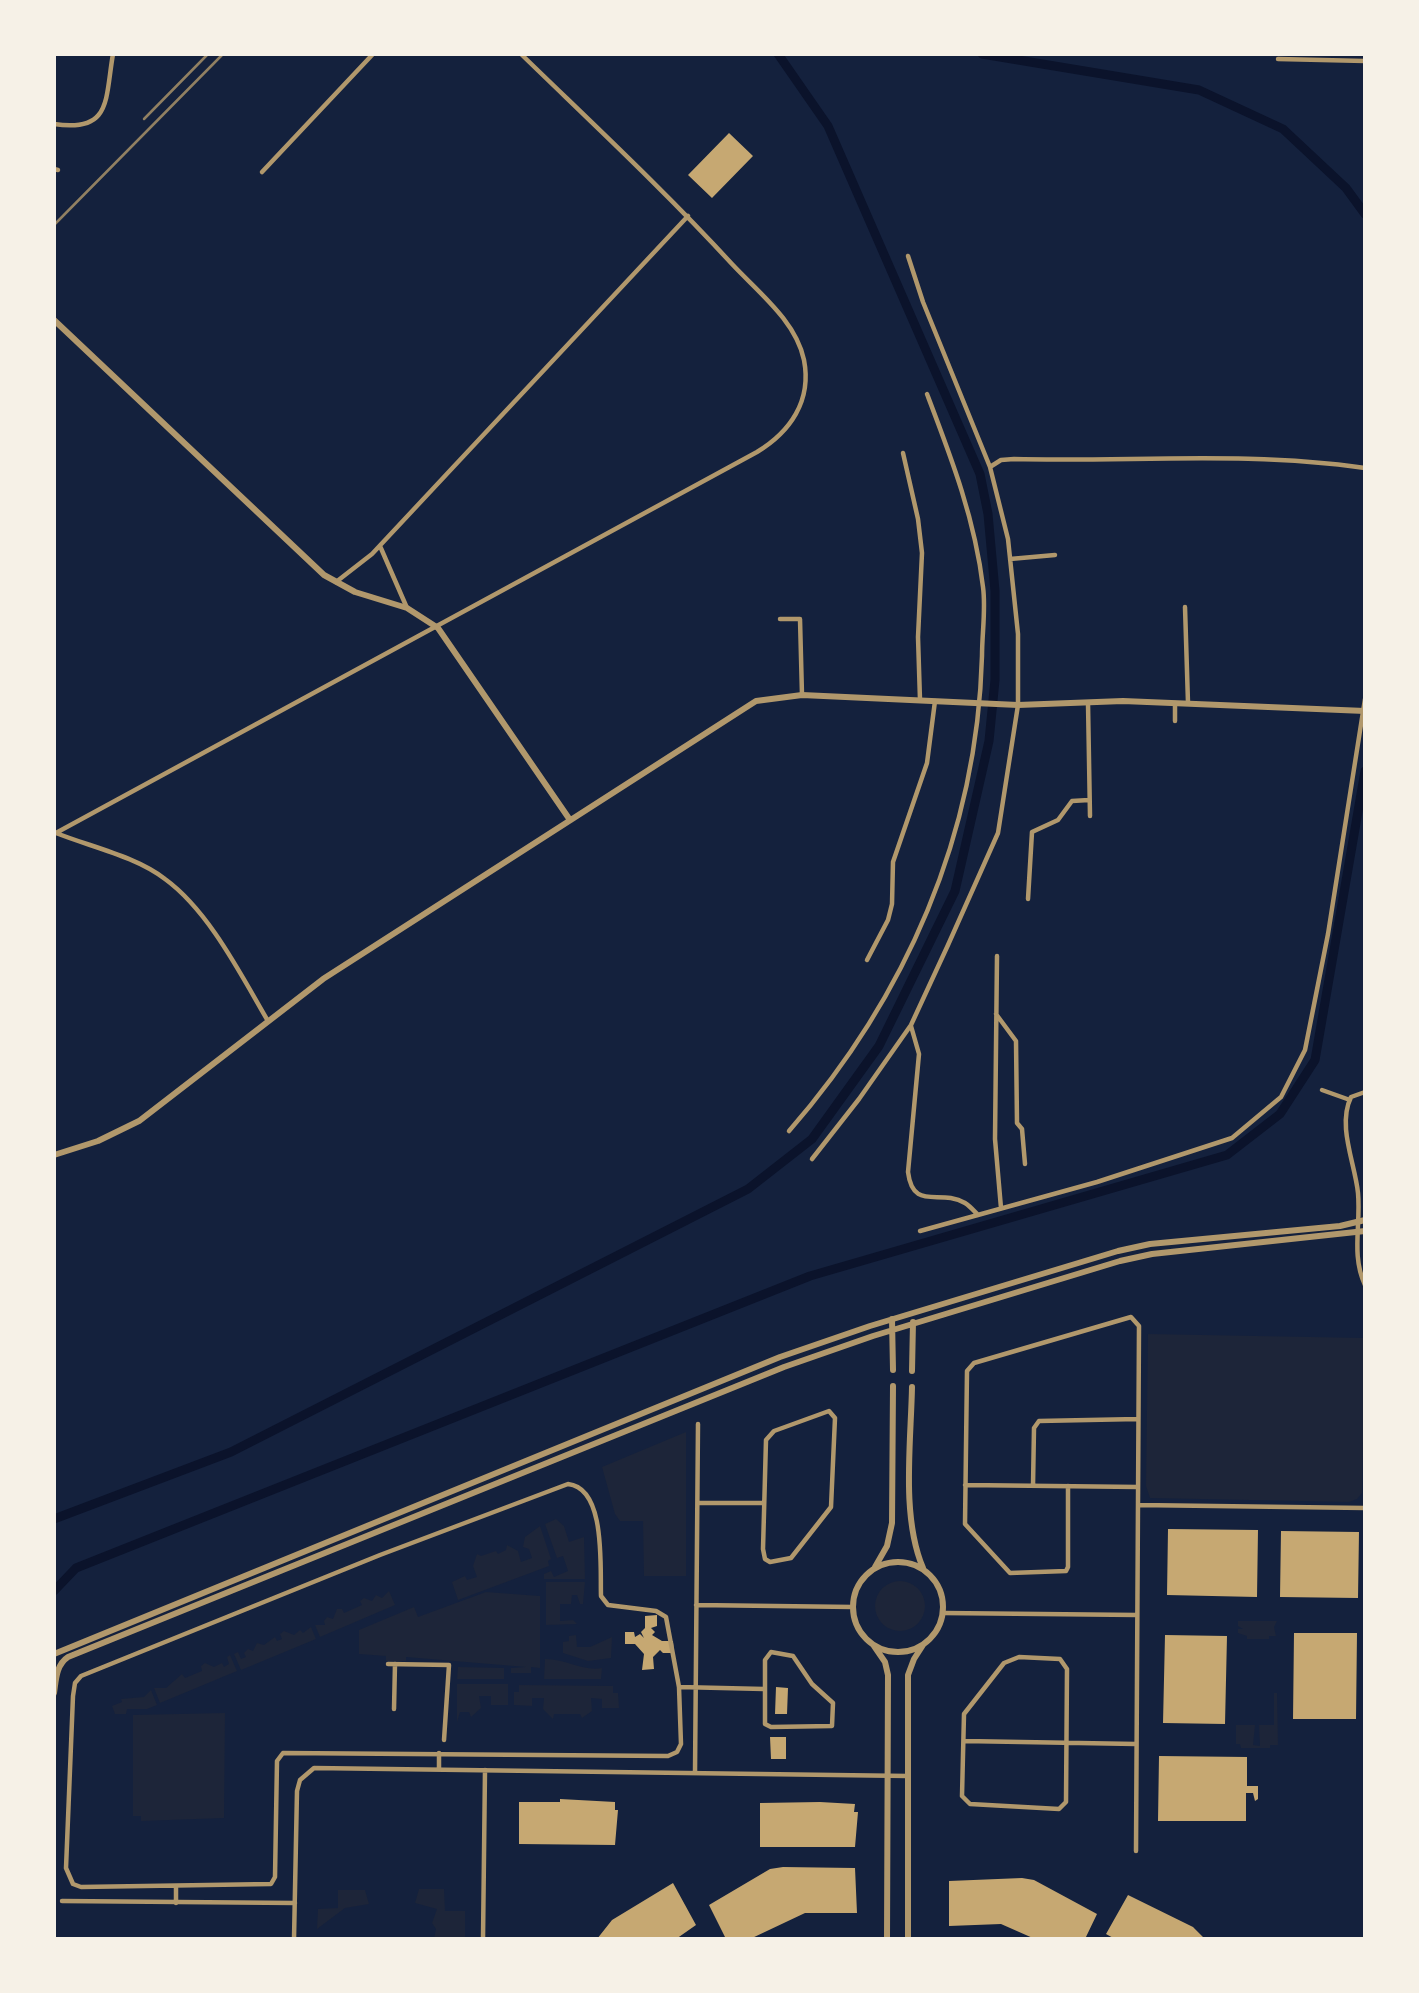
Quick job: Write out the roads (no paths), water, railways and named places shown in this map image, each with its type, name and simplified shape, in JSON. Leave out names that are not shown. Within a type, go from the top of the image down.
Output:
[{"type":"street","points":[[54,124],[77,127],[96,121],[102,113],[113,54]]},
{"type":"street","points":[[262,172],[373,54]]},
{"type":"street","points":[[55,834],[438,628],[768,446],[793,422],[800,408],[805,374],[804,360],[792,332],[688,216],[521,54]]},
{"type":"street","points":[[1278,59],[1365,61]]},
{"type":"street","points":[[336,582],[380,546],[688,216]]},
{"type":"street","points":[[812,1159],[859,1099],[911,1025],[998,834],[1018,705],[1018,634],[1010,559],[990,467],[923,302],[908,256]]},
{"type":"street","points":[[54,320],[310,563],[355,592],[407,608],[438,628],[569,820]]},
{"type":"street","points":[[789,1131],[818,1097],[878,1013],[918,932],[950,855],[971,774],[984,702],[984,589],[964,490],[926,394]]},
{"type":"street","points":[[903,453],[918,520],[922,553],[918,637],[920,700]]},
{"type":"street","points":[[990,467],[1001,460],[1014,459],[1198,457],[1310,460],[1365,468]]},
{"type":"street","points":[[380,546],[388,572],[407,608]]},
{"type":"street","points":[[1010,559],[1055,555]]},
{"type":"street","points":[[1185,607],[1188,703]]},
{"type":"street","points":[[780,618],[800,619],[802,695]]},
{"type":"street","points":[[54,1155],[98,1141],[139,1121],[207,1072],[323,979],[746,706],[767,698],[802,695],[1018,705],[1188,703],[1364,711]]},
{"type":"street","points":[[920,1231],[1233,1138],[1281,1097],[1305,1050],[1328,934],[1365,699]]},
{"type":"street","points":[[867,960],[888,920],[892,904],[893,862],[927,763],[935,701]]},
{"type":"street","points":[[1088,703],[1090,816]]},
{"type":"street","points":[[1175,703],[1175,720]]},
{"type":"street","points":[[1028,899],[1032,832],[1058,820],[1072,801],[1089,800]]},
{"type":"street","points":[[55,834],[145,867],[166,879],[228,952],[268,1021]]},
{"type":"street","points":[[997,956],[995,1139],[1001,1208]]},
{"type":"street","points":[[995,1013],[1016,1041],[1017,1123],[1022,1129],[1025,1164]]},
{"type":"street","points":[[911,1025],[919,1054],[909,1185],[912,1192],[918,1195],[965,1202],[978,1215]]},
{"type":"street","points":[[1322,1090],[1350,1100],[1365,1092]]},
{"type":"street","points":[[1350,1100],[1346,1121],[1362,1221],[1356,1252],[1365,1285]]},
{"type":"street","points":[[54,1654],[767,1363],[892,1319],[1129,1248],[1362,1221]]},
{"type":"street","points":[[54,1693],[62,1661],[68,1657],[784,1367],[892,1330],[1141,1256],[1361,1231]]},
{"type":"street","points":[[912,1313],[912,1371]]},
{"type":"street","points":[[1068,1486],[1068,1567],[1060,1572],[1021,1574],[1004,1569],[970,1531],[964,1517],[967,1371],[974,1363],[1131,1317],[1139,1326],[1136,1851]]},
{"type":"street","points":[[892,1319],[893,1370]]},
{"type":"street","points":[[887,1939],[888,1675],[874,1646],[857,1626],[853,1607],[857,1588],[874,1569],[887,1546],[891,1523],[893,1386]]},
{"type":"street","points":[[908,1939],[908,1675],[923,1645],[940,1626],[943,1613],[940,1588],[923,1568],[913,1546],[912,1387]]},
{"type":"street","points":[[829,1411],[835,1418],[833,1498],[818,1526],[791,1558],[770,1562],[765,1559],[762,1503],[769,1435],[829,1411]]},
{"type":"street","points":[[1033,1486],[1034,1428],[1039,1421],[1138,1419]]},
{"type":"street","points":[[695,1773],[698,1424]]},
{"type":"street","points":[[568,1484],[578,1485],[588,1493],[596,1518],[601,1596],[608,1605],[656,1611],[666,1617],[678,1687],[681,1744],[677,1752],[667,1756],[439,1753],[283,1753],[277,1761],[274,1881],[265,1885],[176,1888],[81,1886],[69,1878],[66,1868],[75,1683],[81,1676],[380,1555],[568,1484]]},
{"type":"street","points":[[965,1485],[1138,1487]]},
{"type":"street","points":[[698,1503],[762,1503]]},
{"type":"street","points":[[1138,1505],[1365,1508]]},
{"type":"street","points":[[874,1569],[898,1561],[923,1568]]},
{"type":"street","points":[[696,1605],[853,1607]]},
{"type":"street","points":[[943,1613],[1137,1615]]},
{"type":"street","points":[[874,1646],[899,1653],[923,1645]]},
{"type":"street","points":[[771,1652],[789,1653],[812,1684],[834,1703],[834,1723],[826,1727],[768,1726],[764,1720],[764,1689],[766,1656],[771,1652]]},
{"type":"street","points":[[1019,1657],[1060,1659],[1064,1662],[1066,1802],[1059,1809],[970,1804],[965,1801],[964,1741],[964,1714],[1004,1663],[1019,1657]]},
{"type":"street","points":[[388,1664],[449,1665],[444,1740]]},
{"type":"street","points":[[394,1709],[395,1664]]},
{"type":"street","points":[[678,1687],[764,1689]]},
{"type":"street","points":[[964,1741],[1136,1744]]},
{"type":"street","points":[[439,1753],[439,1769]]},
{"type":"street","points":[[294,1939],[297,1791],[307,1771],[314,1768],[908,1776]]},
{"type":"street","points":[[483,1939],[485,1770]]},
{"type":"street","points":[[176,1888],[176,1903]]},
{"type":"street","points":[[62,1901],[295,1903]]},
{"type":"waterway","points":[[54,1519],[231,1452],[748,1189],[812,1139],[879,1046],[955,891],[989,741],[995,680],[995,591],[988,514],[980,474],[828,126],[778,54]]},
{"type":"waterway","points":[[982,54],[1199,90],[1283,129],[1346,188],[1365,214]]},
{"type":"waterway","points":[[54,1591],[76,1568],[810,1276],[1227,1155],[1280,1114],[1315,1060],[1365,771]]},
{"type":"railway","points":[[144,119],[208,54]]},
{"type":"railway","points":[[54,225],[223,54]]}]
